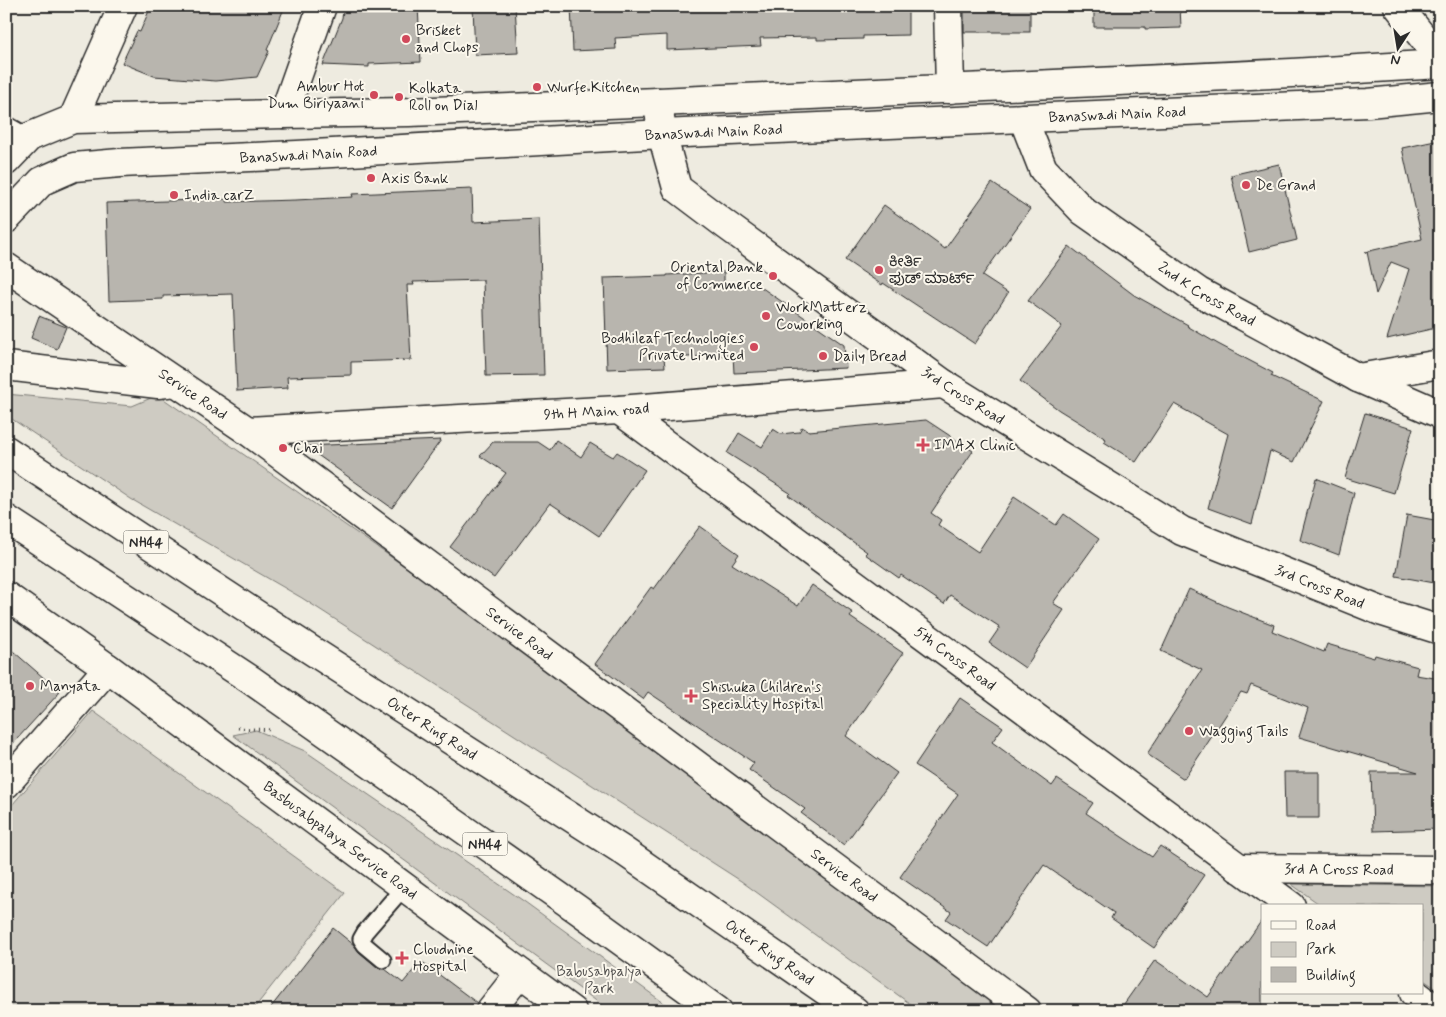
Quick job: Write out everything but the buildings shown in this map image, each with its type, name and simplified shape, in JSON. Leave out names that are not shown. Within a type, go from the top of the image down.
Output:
[{"type":"main road","points":[[73,119],[123,6]]},
{"type":"main road","points":[[284,114],[322,6]]},
{"type":"main road","points":[[948,6],[950,89]]},
{"type":"main road","points":[[1398,6],[1440,59]]},
{"type":"main road","points":[[6,160],[18,130],[73,119],[409,112],[658,102],[1292,73],[1440,64]]},
{"type":"main road","name":"Banaswadi Main Road","points":[[6,220],[42,181],[74,167],[120,162],[307,154],[662,134],[1368,103],[1440,96]]},
{"type":"main road","name":"3rd Cross Road","points":[[658,102],[662,134],[678,188],[944,384],[1182,531],[1383,612],[1440,630]]},
{"type":"main road","name":"2nd K Cross Road","points":[[1023,118],[1043,169],[1083,211],[1199,292],[1358,378],[1440,414]]},
{"type":"main road","name":"Service Road","points":[[6,267],[248,430],[1027,1011]]},
{"type":"main road","points":[[1358,378],[1440,364]]},
{"type":"main road","points":[[6,366],[158,384],[176,382]]},
{"type":"main road","name":"9th H Main road","points":[[248,430],[618,410],[944,384]]},
{"type":"main road","name":"5th Cross Road","points":[[618,410],[1288,904]]},
{"type":"main road","name":"Outer Ring Road","points":[[6,450],[286,634],[622,850],[854,1011]]},
{"type":"main road","name":"NH44","points":[[6,519],[251,680],[577,909],[718,1011]]},
{"type":"main road","name":"Basbusabpalaya Service Road","points":[[7,598],[108,668],[572,1011]]},
{"type":"main road","points":[[6,784],[108,668]]},
{"type":"main road","name":"3rd A Cross Road","points":[[1238,868],[1440,870]]},
{"type":"main road","points":[[490,1011],[520,972]]},
{"type":"main road","points":[[1415,994],[1438,1011]]},
{"type":"lane","points":[[383,960],[365,945],[362,939],[365,932],[404,887]]},
{"type":"path","points":[[232,728],[276,730]]},
{"type":"green space","points":[[6,394],[132,406],[158,395],[489,625],[1014,1011],[920,1011],[741,881],[302,598],[131,499],[6,415]]},
{"type":"green space","points":[[93,711],[345,893],[252,1011],[6,1011],[6,812]]},
{"type":"green space","name":"Babusabpalya Park","points":[[256,730],[305,751],[525,902],[675,1011],[610,1011],[233,735]]},
{"type":"green space","points":[[1291,884],[1440,886],[1440,991],[1424,980],[1424,904],[1319,904]]},
{"type":"place","name":"Brisket and Chops","points":[[406,39]]},
{"type":"place","name":"Wurfe Kitchen","points":[[537,87]]},
{"type":"place","name":"Ambur Hot Dum Biriyaani","points":[[374,95]]},
{"type":"place","name":"Kolkata Roll on Dial","points":[[399,97]]},
{"type":"place","name":"Axis Bank","points":[[371,178]]},
{"type":"place","name":"De Grand","points":[[1246,185]]},
{"type":"place","name":"India carZ","points":[[174,195]]},
{"type":"place","name":"ಕೀರ್ತಿ ಫುಡ್ ಮಾರ್ಟ್","points":[[879,270]]},
{"type":"place","name":"Oriental Bank of Commerce","points":[[773,276]]},
{"type":"place","name":"WorkMatterz Coworking","points":[[766,316]]},
{"type":"place","name":"Bodhileaf Technologies Private Limited","points":[[754,347]]},
{"type":"place","name":"Daily Bread","points":[[823,356]]},
{"type":"place","name":"IMAX Clinic","points":[[923,445]]},
{"type":"place","name":"Chai","points":[[283,448]]},
{"type":"place","name":"Manyata","points":[[30,686]]},
{"type":"place","name":"Shishuka Children's Speciality Hospital","points":[[691,696]]},
{"type":"place","name":"Wagging Tails","points":[[1189,731]]},
{"type":"place","name":"Cloudnine Hospital","points":[[402,958]]}]
